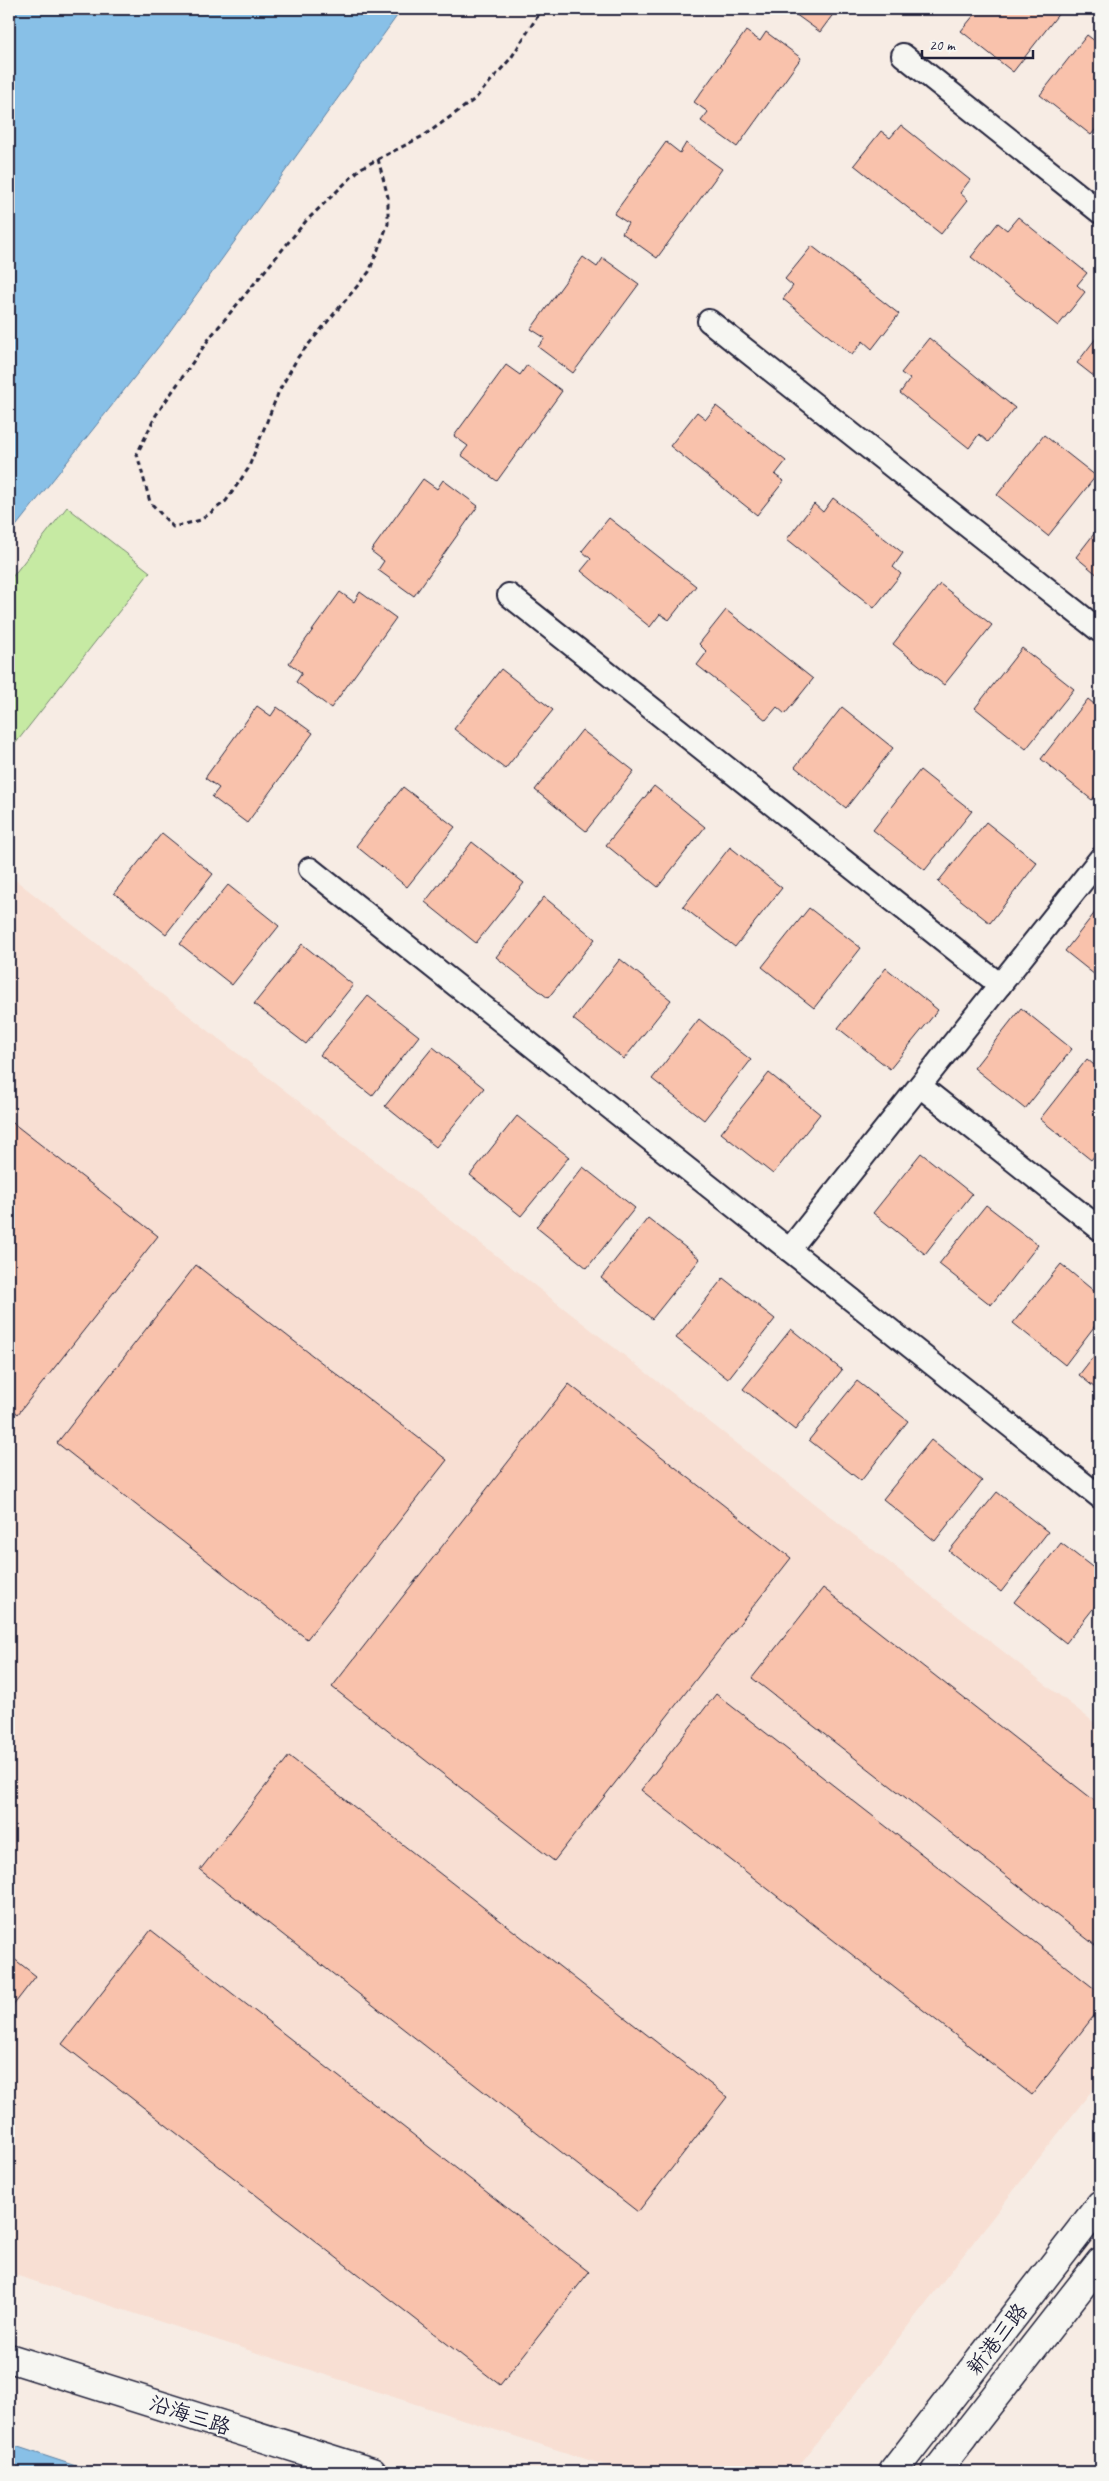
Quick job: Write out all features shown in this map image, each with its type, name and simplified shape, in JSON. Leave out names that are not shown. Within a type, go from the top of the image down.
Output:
[{"type":"street","name":"新港三路","points":[[893,2472],[1100,2205]]},
{"type":"street","name":"新港三路","points":[[936,2472],[1100,2262]]},
{"type":"street","name":"沿海三路","points":[[9,2358],[372,2472]]},
{"type":"lane","points":[[903,55],[1100,212]]},
{"type":"lane","points":[[709,321],[1100,631]]},
{"type":"lane","points":[[509,595],[1000,985]]},
{"type":"lane","points":[[789,1250],[1100,859]]},
{"type":"lane","points":[[310,869],[1100,1497]]},
{"type":"lane","points":[[920,1086],[1100,1229]]},
{"type":"path","points":[[378,159],[388,196],[388,224],[369,272],[298,357],[279,391],[248,469],[226,501],[201,520],[173,527],[150,502],[137,454],[156,415],[211,336],[306,221],[361,168],[378,159],[426,135],[475,99],[511,58],[542,9]]},
{"type":"shaded area","points":[[9,875],[1100,1727],[1100,2080],[794,2472],[626,2472],[9,2273]]},
{"type":"green space","points":[[67,507],[150,572],[15,744],[9,739],[9,581]]},
{"type":"water","points":[[9,9],[402,9],[160,345],[9,535]]},
{"type":"water","points":[[9,2444],[94,2472],[9,2472]]},
{"type":"building","points":[[788,9],[837,9],[820,32]]},
{"type":"building","points":[[979,9],[1056,9],[1060,12],[1013,72],[961,31]]},
{"type":"building","points":[[746,31],[760,41],[766,32],[801,58],[737,147],[701,121],[708,112],[694,102]]},
{"type":"building","points":[[1087,35],[1100,45],[1100,124],[1091,135],[1040,95]]},
{"type":"building","points":[[901,125],[970,180],[960,193],[968,200],[941,234],[854,165],[881,131],[890,138]]},
{"type":"building","points":[[666,142],[680,153],[686,143],[722,169],[657,258],[622,233],[628,223],[614,214]]},
{"type":"building","points":[[1018,217],[1087,273],[1077,285],[1085,292],[1058,326],[971,257],[998,223],[1007,230]]},
{"type":"building","points":[[812,246],[899,314],[872,349],[863,341],[852,355],[783,299],[793,286],[785,279]]},
{"type":"building","points":[[583,257],[597,267],[603,258],[639,284],[573,373],[538,347],[545,338],[531,329]]},
{"type":"building","points":[[1100,333],[1100,381],[1077,363]]},
{"type":"building","points":[[929,338],[1015,408],[988,442],[979,434],[969,448],[900,393],[910,379],[901,373]]},
{"type":"building","points":[[506,365],[520,375],[527,365],[562,391],[497,481],[461,455],[468,446],[454,436]]},
{"type":"building","points":[[716,406],[786,461],[775,475],[784,481],[757,515],[670,446],[697,412],[706,419]]},
{"type":"building","points":[[1044,435],[1096,476],[1048,536],[997,495]]},
{"type":"building","points":[[423,479],[437,489],[443,480],[478,506],[414,596],[378,570],[384,561],[371,551]]},
{"type":"building","points":[[833,498],[903,553],[893,567],[901,574],[874,608],[787,539],[814,504],[823,512]]},
{"type":"building","points":[[609,518],[696,586],[669,620],[660,614],[650,627],[581,571],[591,559],[582,551]]},
{"type":"building","points":[[1100,526],[1100,577],[1076,557]]},
{"type":"building","points":[[940,584],[992,625],[944,685],[893,644]]},
{"type":"building","points":[[340,592],[354,602],[360,592],[396,618],[331,708],[296,682],[302,673],[289,663]]},
{"type":"building","points":[[726,610],[813,679],[785,714],[777,707],[766,720],[697,665],[707,652],[699,644]]},
{"type":"building","points":[[1022,648],[1074,689],[1026,749],[975,708]]},
{"type":"building","points":[[501,669],[553,710],[505,769],[454,729]]},
{"type":"building","points":[[1088,699],[1100,709],[1100,790],[1092,800],[1041,759]]},
{"type":"building","points":[[257,706],[271,716],[277,707],[313,733],[247,823],[212,797],[219,788],[205,778]]},
{"type":"building","points":[[842,707],[893,748],[846,808],[795,767]]},
{"type":"building","points":[[582,730],[634,771],[586,831],[535,790]]},
{"type":"building","points":[[920,770],[972,811],[925,870],[873,830]]},
{"type":"building","points":[[654,786],[705,827],[658,887],[606,845]]},
{"type":"building","points":[[403,787],[455,827],[407,887],[356,846]]},
{"type":"building","points":[[986,822],[1037,863],[990,923],[938,882]]},
{"type":"building","points":[[162,833],[213,874],[166,934],[114,893]]},
{"type":"building","points":[[472,842],[524,883],[476,943],[425,902]]},
{"type":"building","points":[[730,847],[782,888],[735,947],[683,907]]},
{"type":"building","points":[[228,885],[279,926],[232,985],[180,944]]},
{"type":"building","points":[[544,897],[595,939],[548,998],[496,957]]},
{"type":"building","points":[[1100,906],[1100,979],[1065,951]]},
{"type":"building","points":[[809,908],[861,948],[814,1008],[762,967]]},
{"type":"building","points":[[302,944],[353,985],[306,1044],[254,1004]]},
{"type":"building","points":[[620,959],[671,1000],[624,1059],[573,1019]]},
{"type":"building","points":[[886,968],[938,1010],[890,1069],[838,1028]]},
{"type":"building","points":[[368,996],[419,1036],[372,1096],[320,1055]]},
{"type":"building","points":[[1021,1008],[1072,1049],[1025,1109],[974,1068]]},
{"type":"building","points":[[699,1019],[751,1060],[704,1120],[652,1079]]},
{"type":"building","points":[[433,1047],[484,1088],[436,1147],[385,1106]]},
{"type":"building","points":[[1087,1059],[1100,1070],[1100,1149],[1091,1160],[1040,1119]]},
{"type":"building","points":[[769,1073],[820,1114],[773,1174],[721,1133]]},
{"type":"building","points":[[517,1116],[569,1157],[521,1216],[470,1175]]},
{"type":"building","points":[[9,1120],[158,1236],[18,1414],[9,1407]]},
{"type":"building","points":[[921,1153],[972,1194],[925,1254],[873,1213]]},
{"type":"building","points":[[583,1167],[635,1208],[587,1268],[536,1227]]},
{"type":"building","points":[[986,1205],[1038,1245],[991,1305],[939,1264]]},
{"type":"building","points":[[648,1218],[700,1259],[652,1319],[601,1278]]},
{"type":"building","points":[[1061,1264],[1100,1296],[1100,1319],[1065,1365],[1013,1323]]},
{"type":"building","points":[[196,1265],[447,1460],[307,1639],[57,1443]]},
{"type":"building","points":[[723,1278],[775,1319],[728,1379],[676,1338]]},
{"type":"building","points":[[791,1329],[842,1370],[795,1430],[743,1389]]},
{"type":"building","points":[[1100,1348],[1100,1392],[1079,1375]]},
{"type":"building","points":[[857,1381],[908,1421],[861,1481],[809,1440]]},
{"type":"building","points":[[569,1384],[791,1558],[554,1861],[332,1687]]},
{"type":"building","points":[[931,1440],[982,1481],[935,1541],[883,1499]]},
{"type":"building","points":[[997,1492],[1048,1532],[1001,1592],[949,1551]]},
{"type":"building","points":[[1061,1543],[1100,1573],[1100,1600],[1066,1643],[1014,1602]]},
{"type":"building","points":[[823,1588],[1100,1805],[1100,1949],[752,1678]]},
{"type":"building","points":[[716,1694],[1100,1993],[1100,2008],[1032,2095],[641,1790]]},
{"type":"building","points":[[289,1756],[727,2097],[638,2212],[200,1870]]},
{"type":"building","points":[[151,1930],[589,2272],[500,2385],[62,2044]]},
{"type":"building","points":[[9,1955],[36,1976],[9,2011]]}]
